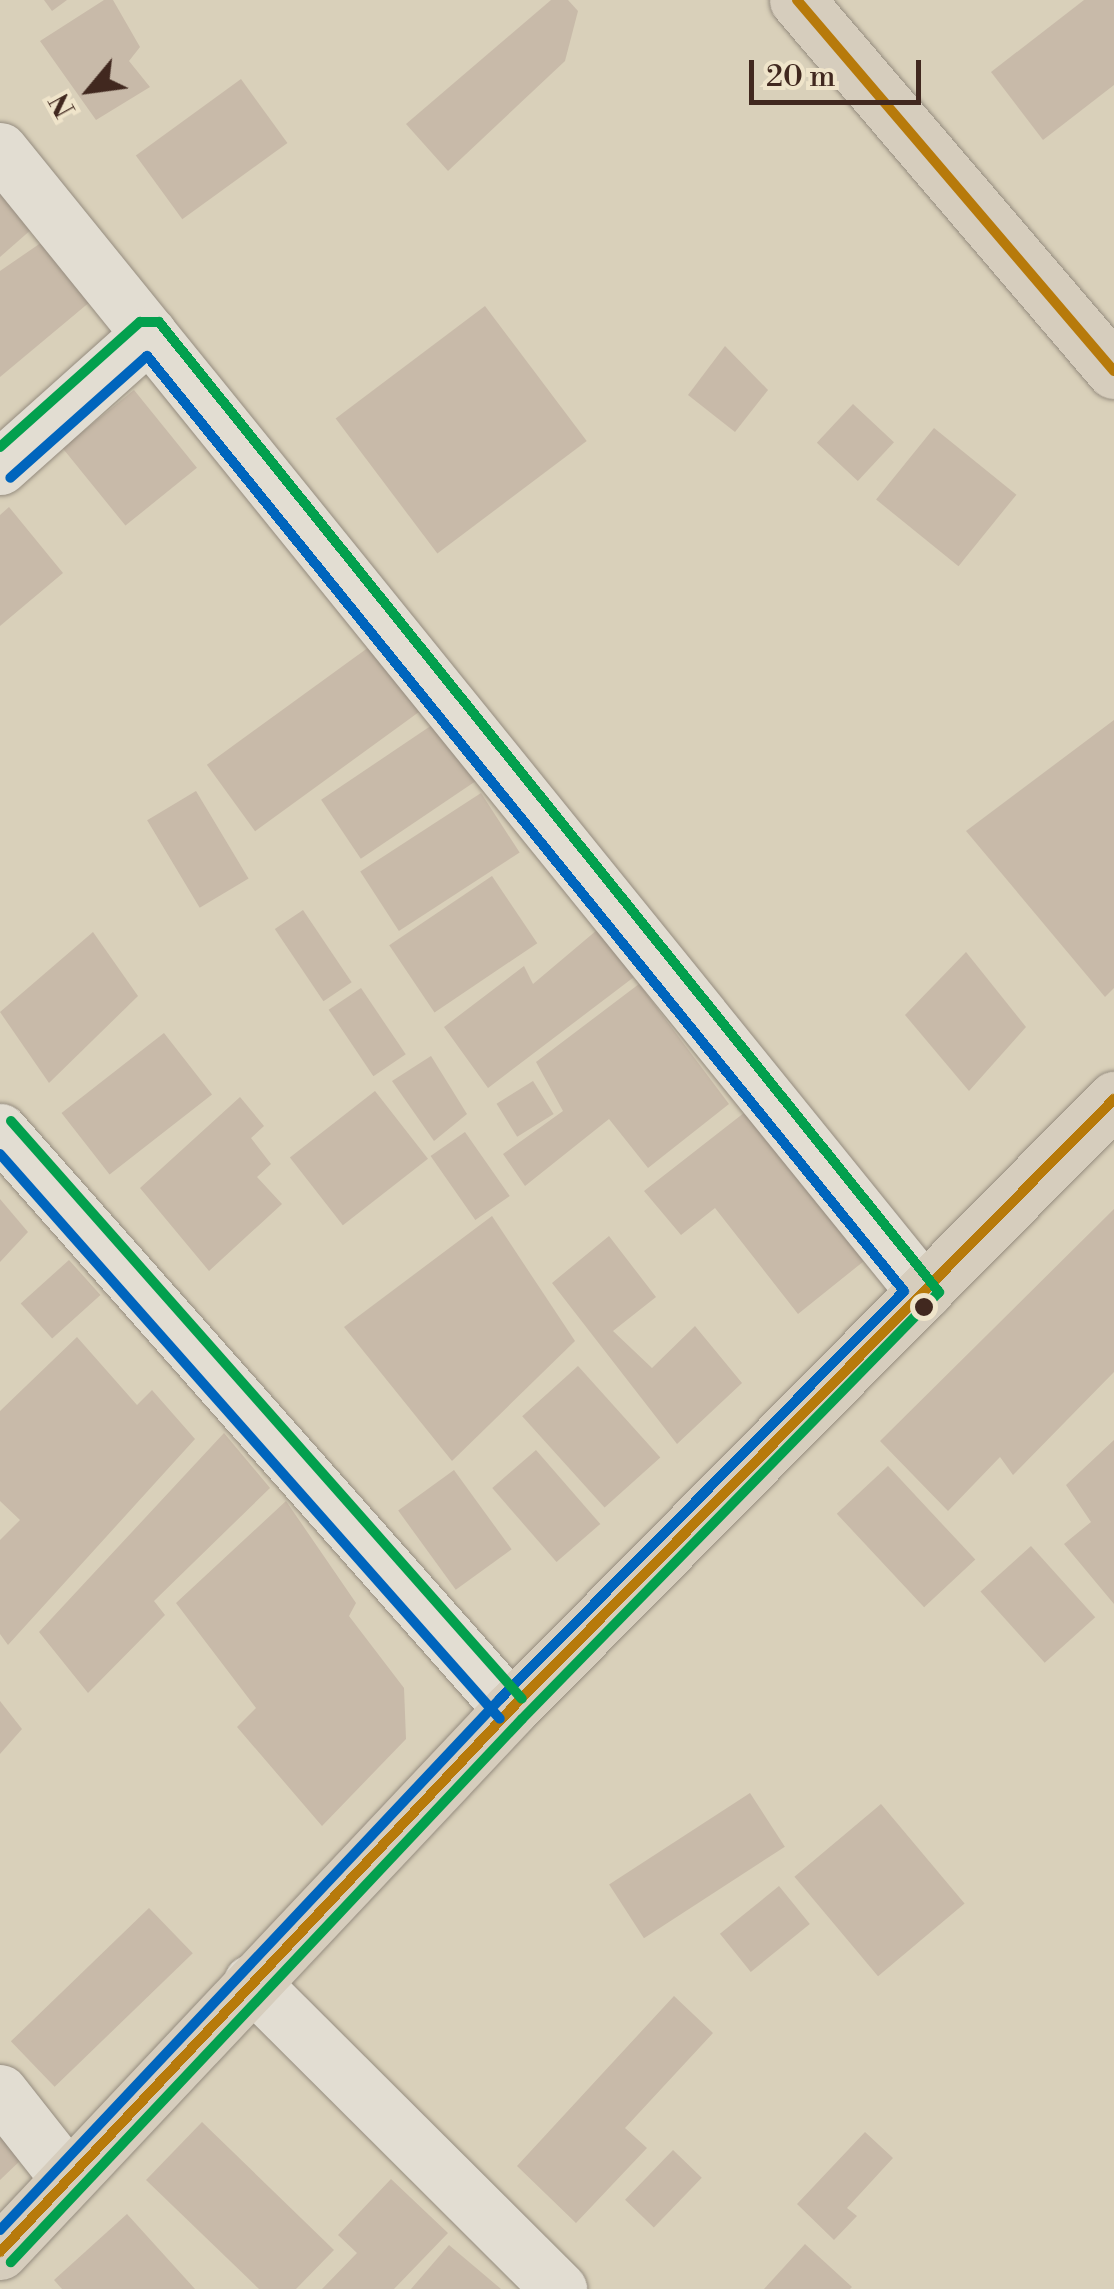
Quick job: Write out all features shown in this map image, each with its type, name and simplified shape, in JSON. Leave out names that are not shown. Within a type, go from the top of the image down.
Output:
[{"type":"main road","points":[[804,3],[1114,371]]},
{"type":"main road","points":[[0,2252],[66,2176],[511,1709],[1114,1099]]},
{"type":"street","points":[[0,150],[924,1292]]},
{"type":"street","points":[[0,467],[149,334]]},
{"type":"street","points":[[0,1131],[511,1709]]},
{"type":"street","points":[[252,1982],[559,2289]]},
{"type":"street","points":[[0,2092],[66,2176]]},
{"type":"building","points":[[44,0],[67,0],[52,11]]},
{"type":"building","points":[[104,0],[113,0],[140,47],[129,61],[150,87],[96,120],[40,41]]},
{"type":"building","points":[[551,0],[568,0],[578,11],[565,61],[448,171],[406,124]]},
{"type":"building","points":[[1084,0],[1114,0],[1114,85],[1043,140],[991,72]]},
{"type":"building","points":[[241,79],[287,143],[182,219],[136,155]]},
{"type":"building","points":[[0,194],[33,228],[0,257]]},
{"type":"building","points":[[48,238],[91,301],[0,377],[0,271]]},
{"type":"building","points":[[485,306],[587,441],[437,554],[336,419]]},
{"type":"building","points":[[725,346],[768,390],[735,432],[688,395]]},
{"type":"building","points":[[134,390],[197,468],[125,526],[63,448]]},
{"type":"building","points":[[853,404],[894,442],[858,481],[817,443]]},
{"type":"building","points":[[934,428],[1016,495],[958,566],[876,499]]},
{"type":"building","points":[[9,507],[63,573],[0,626],[0,515]]},
{"type":"building","points":[[380,639],[428,705],[255,831],[207,765]]},
{"type":"building","points":[[1114,720],[1114,988],[1105,997],[966,831]]},
{"type":"building","points":[[438,721],[478,780],[361,859],[321,800]]},
{"type":"building","points":[[196,791],[249,878],[200,908],[147,820]]},
{"type":"building","points":[[481,793],[520,853],[399,931],[360,871]]},
{"type":"building","points":[[492,876],[537,943],[434,1012],[389,945]]},
{"type":"building","points":[[303,910],[352,982],[323,1001],[275,929]]},
{"type":"building","points":[[597,930],[634,977],[488,1088],[444,1027],[524,966],[533,984]]},
{"type":"building","points":[[93,932],[138,996],[49,1083],[0,1012]]},
{"type":"building","points":[[966,952],[1026,1027],[969,1091],[905,1015]]},
{"type":"building","points":[[639,984],[729,1104],[648,1168],[609,1119],[525,1186],[503,1154],[563,1111],[536,1062]]},
{"type":"building","points":[[361,988],[406,1054],[373,1076],[329,1010]]},
{"type":"building","points":[[164,1033],[212,1094],[110,1175],[62,1113]]},
{"type":"building","points":[[431,1056],[467,1114],[434,1141],[392,1081]]},
{"type":"building","points":[[533,1081],[554,1114],[517,1137],[497,1104]]},
{"type":"building","points":[[375,1091],[428,1159],[343,1225],[290,1157]]},
{"type":"building","points":[[240,1097],[264,1126],[251,1138],[271,1164],[257,1177],[282,1204],[209,1271],[140,1188]]},
{"type":"building","points":[[749,1109],[869,1257],[798,1314],[715,1208],[681,1235],[644,1191]]},
{"type":"building","points":[[465,1132],[510,1196],[475,1220],[431,1156]]},
{"type":"building","points":[[0,1199],[28,1232],[0,1262]]},
{"type":"building","points":[[1114,1209],[1114,1372],[1013,1475],[1000,1457],[948,1511],[880,1441]]},
{"type":"building","points":[[492,1216],[575,1341],[452,1461],[344,1327]]},
{"type":"building","points":[[609,1236],[656,1297],[613,1331],[652,1368],[695,1326],[742,1383],[677,1444],[552,1283]]},
{"type":"building","points":[[69,1260],[100,1295],[52,1338],[21,1303]]},
{"type":"building","points":[[77,1337],[137,1405],[152,1390],[195,1439],[8,1645],[0,1634],[0,1540],[20,1520],[0,1501],[0,1411]]},
{"type":"building","points":[[578,1366],[660,1457],[605,1508],[522,1416]]},
{"type":"building","points":[[224,1433],[270,1488],[154,1601],[165,1615],[88,1693],[39,1632]]},
{"type":"building","points":[[1114,1440],[1114,1604],[1064,1544],[1091,1522],[1066,1485]]},
{"type":"building","points":[[536,1450],[600,1524],[557,1562],[492,1488]]},
{"type":"building","points":[[888,1466],[975,1560],[924,1607],[837,1514]]},
{"type":"building","points":[[454,1470],[512,1549],[456,1590],[398,1511]]},
{"type":"building","points":[[286,1501],[356,1603],[349,1616],[404,1688],[406,1739],[322,1826],[237,1727],[256,1708],[176,1603]]},
{"type":"building","points":[[1031,1546],[1095,1617],[1045,1663],[980,1592]]},
{"type":"building","points":[[0,1701],[22,1729],[0,1754]]},
{"type":"building","points":[[750,1793],[785,1847],[644,1938],[609,1884]]},
{"type":"building","points":[[881,1804],[965,1904],[878,1976],[794,1877]]},
{"type":"building","points":[[779,1886],[810,1924],[751,1972],[720,1934]]},
{"type":"building","points":[[149,1908],[193,1953],[55,2087],[11,2041]]},
{"type":"building","points":[[674,1996],[713,2033],[625,2128],[647,2148],[576,2223],[517,2166]]},
{"type":"building","points":[[202,2122],[334,2250],[296,2289],[259,2289],[146,2180]]},
{"type":"building","points":[[0,2132],[23,2158],[0,2180]]},
{"type":"building","points":[[865,2132],[893,2158],[847,2208],[857,2216],[834,2240],[797,2204]]},
{"type":"building","points":[[673,2150],[702,2178],[654,2227],[625,2200]]},
{"type":"building","points":[[391,2179],[448,2233],[394,2289],[322,2289],[357,2253],[338,2235]]},
{"type":"building","points":[[127,2214],[195,2289],[62,2289],[54,2280]]},
{"type":"building","points":[[805,2244],[852,2287],[764,2289]]},
{"type":"building","points":[[449,2245],[501,2289],[411,2289]]},
{"type":"transit line","points":[[797,0],[1114,371]]},
{"type":"transit line","points":[[0,447],[140,322],[159,322],[939,1292],[522,1719],[11,2262]]},
{"type":"transit line","points":[[0,2230],[500,1699],[904,1291],[147,356],[10,478]]},
{"type":"transit line","points":[[0,2252],[511,1709],[1114,1099]]},
{"type":"transit line","points":[[11,1121],[522,1699]]},
{"type":"transit line","points":[[0,1154],[500,1719]]}]
